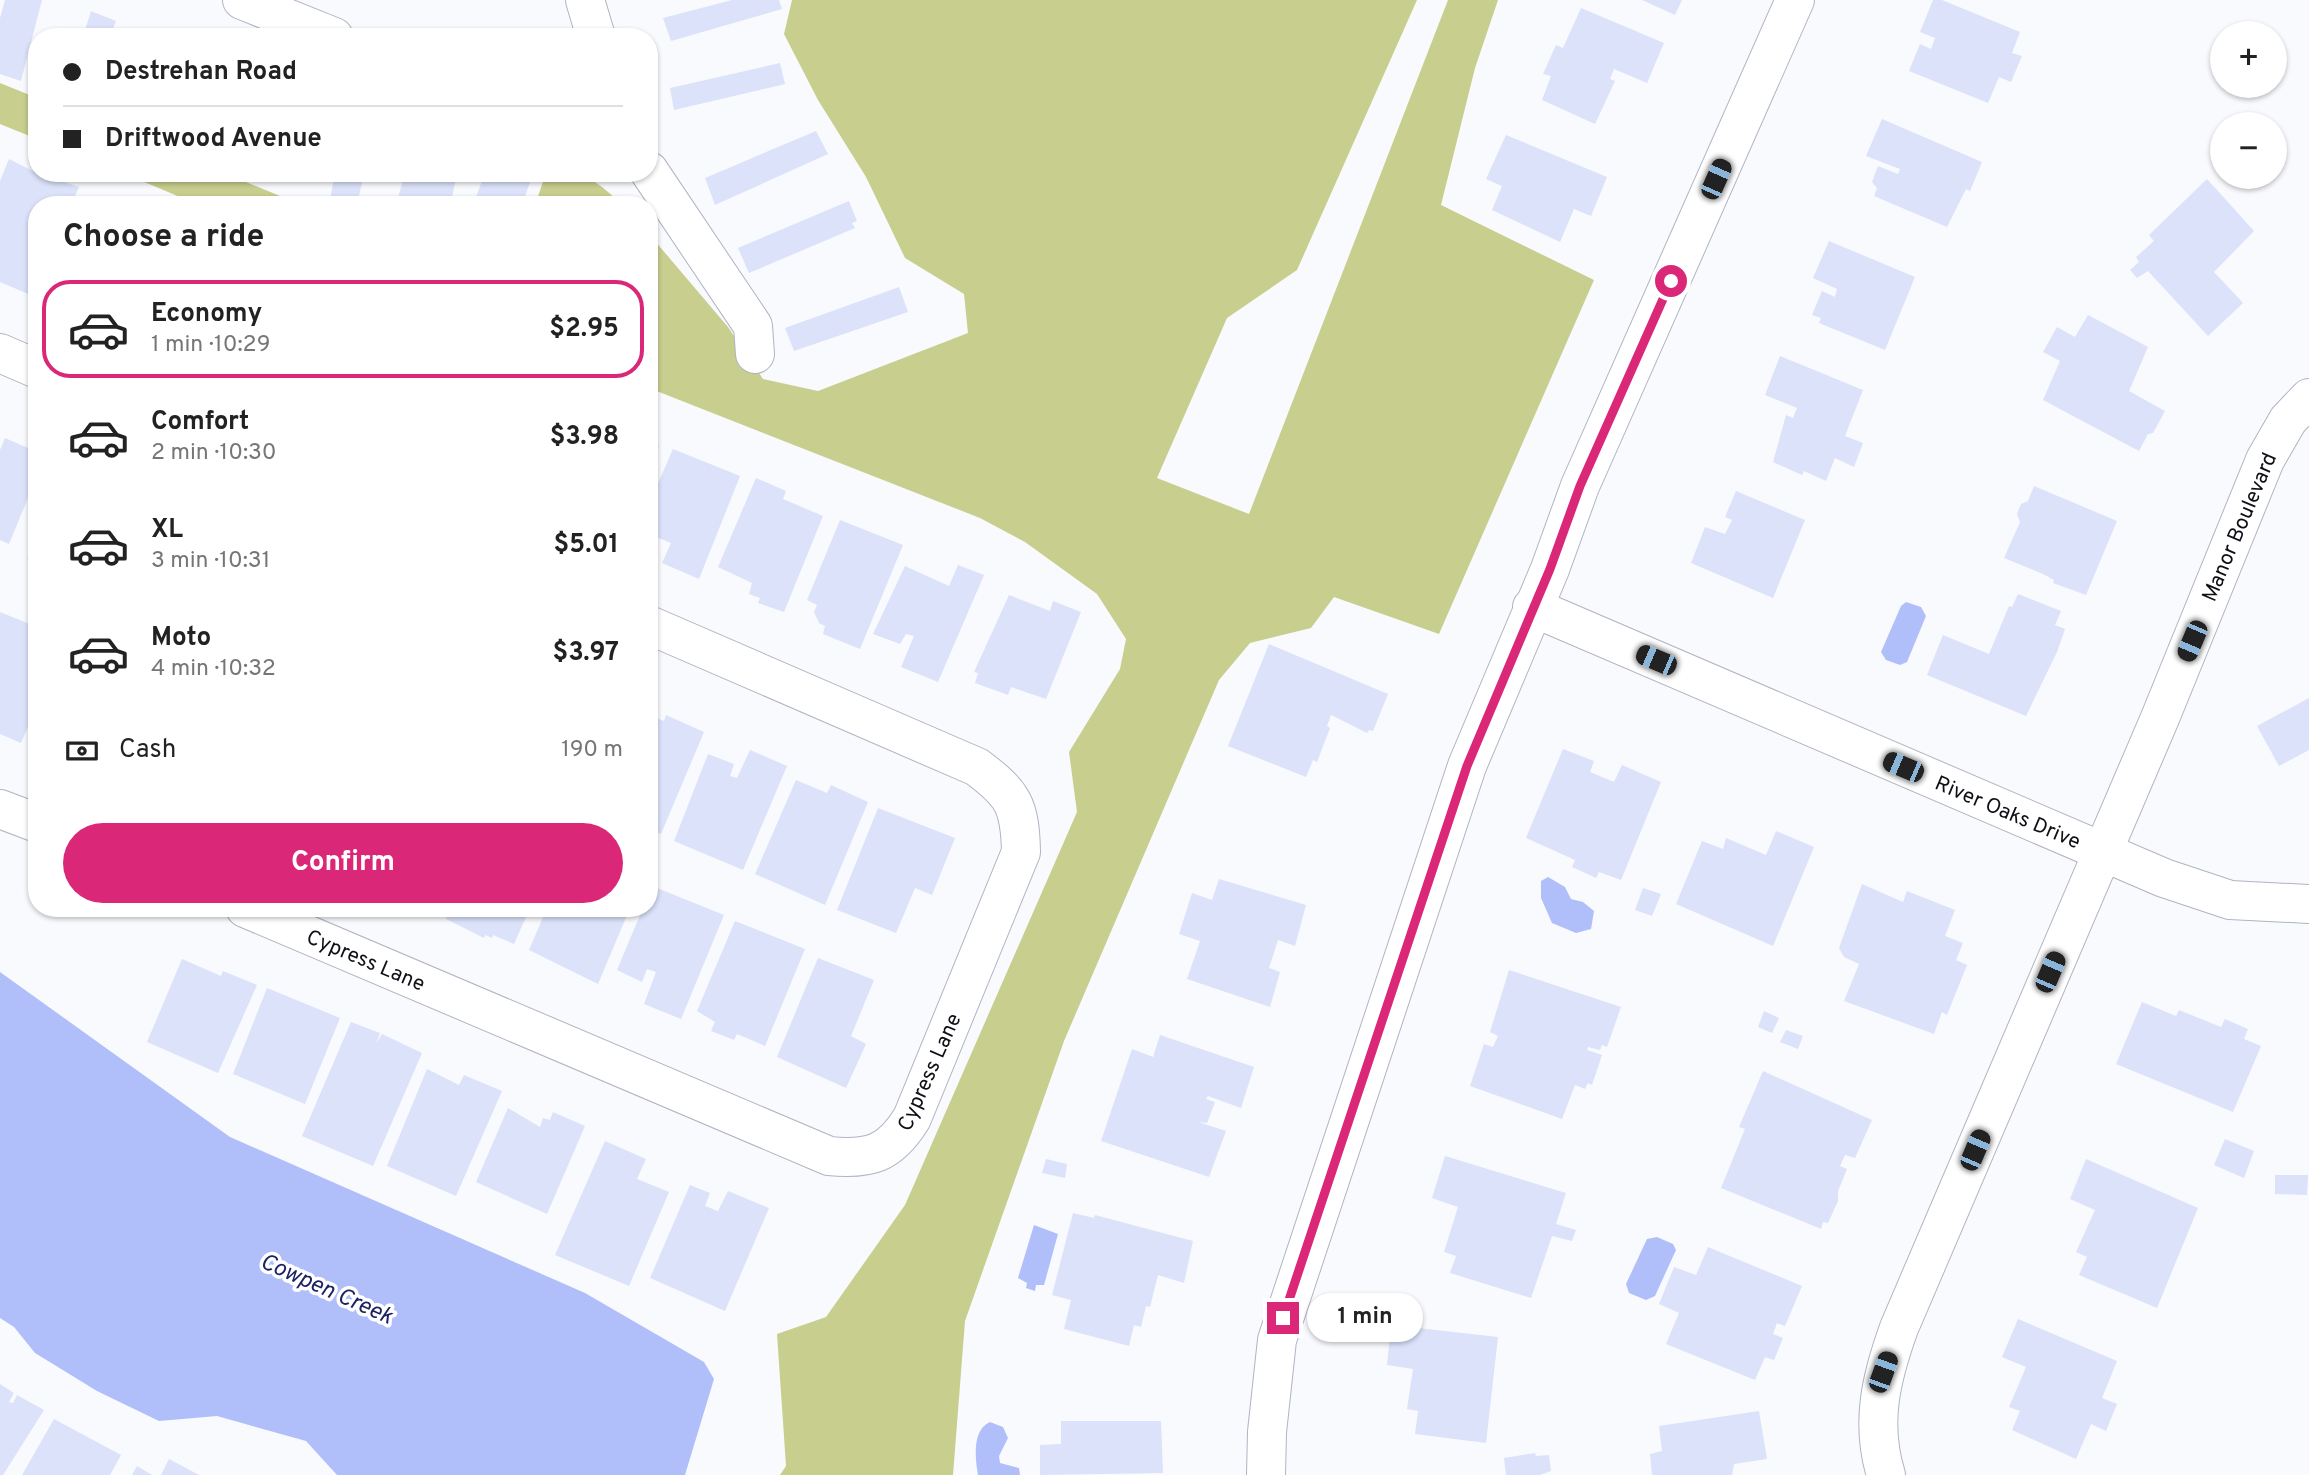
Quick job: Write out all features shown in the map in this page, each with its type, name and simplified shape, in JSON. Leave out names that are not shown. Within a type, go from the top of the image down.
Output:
[{"type":"street","points":[[242,0],[312,28]]},
{"type":"street","points":[[585,0],[593,28]]},
{"type":"street","points":[[1266,1475],[1267,1432],[1275,1352],[1290,1297],[1467,766],[1580,486],[1795,0]]},
{"type":"street","points":[[656,182],[753,326],[755,354]]},
{"type":"street","points":[[0,353],[28,365]]},
{"type":"street","name":"Manor Boulevard","points":[[2101,852],[2160,718],[2265,460],[2288,420],[2309,398]]},
{"type":"street","name":"River Oaks Drive","points":[[1532,607],[2101,852],[1883,1372],[1877,1416],[1878,1438],[1886,1475]]},
{"type":"street","name":"Cypress Lane","points":[[266,917],[829,1156],[857,1158],[879,1152],[899,1139],[912,1118],[1021,852],[1020,820],[1009,796],[1005,788],[977,766],[658,629]]},
{"type":"street","points":[[0,809],[28,820]]},
{"type":"street","points":[[2101,852],[2208,895],[2253,903],[2309,904]]},
{"type":"green space","points":[[792,0],[1417,0],[1297,270],[1227,318],[1157,478],[1249,514],[1448,0],[1498,0],[1475,68],[1441,205],[1594,280],[1439,634],[1334,597],[1311,628],[1250,643],[1219,680],[1064,1041],[965,1321],[953,1475],[780,1475],[786,1466],[777,1334],[826,1317],[905,1205],[1077,812],[1069,752],[1120,669],[1126,639],[1097,594],[1025,542],[980,518],[658,392],[658,245],[728,327],[763,379],[818,391],[968,333],[964,294],[905,258],[866,177],[818,100],[784,34]]},
{"type":"green space","points":[[0,83],[28,94],[28,135],[0,124]]},
{"type":"green space","points":[[144,182],[246,182],[280,196],[178,196]]},
{"type":"green space","points":[[543,182],[594,182],[612,196],[538,196]]},
{"type":"water","points":[[1906,602],[1921,607],[1926,616],[1907,662],[1900,665],[1886,660],[1881,652],[1901,606]]},
{"type":"water","points":[[1548,877],[1565,887],[1571,899],[1583,902],[1594,911],[1591,929],[1576,933],[1552,923],[1541,898],[1541,881]]},
{"type":"water","name":"Cowpen Creek","points":[[0,972],[230,1137],[585,1293],[704,1362],[714,1379],[685,1475],[337,1475],[306,1441],[217,1416],[159,1421],[97,1391],[35,1353],[14,1327],[0,1318]]},
{"type":"water","points":[[1034,1225],[1058,1234],[1044,1285],[1036,1285],[1035,1291],[1026,1288],[1027,1283],[1018,1278]]},
{"type":"water","points":[[1657,1237],[1673,1244],[1676,1250],[1655,1296],[1646,1300],[1629,1293],[1626,1284],[1647,1239]]},
{"type":"water","points":[[990,1422],[1003,1427],[1008,1438],[999,1456],[1000,1463],[1019,1468],[1020,1475],[978,1475],[978,1438],[980,1431]]},
{"type":"building","points":[[5,0],[42,0],[35,28],[28,28],[28,54],[21,81],[0,74],[0,18]]},
{"type":"building","points":[[732,0],[779,0],[782,9],[671,41],[663,18]]},
{"type":"building","points":[[1642,0],[1682,0],[1675,15]]},
{"type":"building","points":[[1933,0],[1942,0],[2020,32],[2012,53],[2022,56],[2011,82],[1999,77],[1988,103],[1909,71],[1920,44],[1931,49],[1935,38],[1920,32]]},
{"type":"building","points":[[1581,8],[1664,43],[1647,83],[1614,69],[1610,79],[1615,81],[1595,124],[1542,100],[1551,76],[1543,74],[1556,45],[1563,48]]},
{"type":"building","points":[[91,11],[116,21],[113,28],[86,28]]},
{"type":"building","points":[[780,63],[785,84],[674,110],[670,88]]},
{"type":"building","points":[[1882,119],[1982,162],[1970,191],[1966,189],[1947,227],[1874,196],[1877,188],[1872,182],[1878,166],[1898,174],[1900,169],[1866,156]]},
{"type":"building","points":[[816,131],[828,154],[715,205],[705,178]]},
{"type":"building","points":[[1506,135],[1607,177],[1591,216],[1574,209],[1560,242],[1492,210],[1502,186],[1486,179]]},
{"type":"building","points":[[9,159],[28,168],[28,182],[64,182],[79,187],[75,196],[28,196],[28,294],[0,282],[0,181]]},
{"type":"building","points":[[2207,179],[2210,189],[2216,189],[2254,231],[2214,272],[2243,303],[2208,336],[2148,271],[2137,278],[2130,270],[2139,262],[2136,257],[2154,241],[2149,235]]},
{"type":"building","points":[[333,182],[362,182],[359,196],[331,196]]},
{"type":"building","points":[[402,182],[455,182],[452,196],[399,196]]},
{"type":"building","points":[[482,182],[530,182],[525,196],[476,196]]},
{"type":"building","points":[[849,201],[857,221],[852,223],[855,228],[749,273],[738,248]]},
{"type":"building","points":[[1829,241],[1915,277],[1885,350],[1819,323],[1821,318],[1812,315],[1822,291],[1835,297],[1837,289],[1813,278]]},
{"type":"building","points":[[899,287],[908,312],[794,351],[785,328]]},
{"type":"building","points":[[2088,315],[2148,347],[2129,391],[2165,411],[2139,451],[2043,400],[2060,361],[2043,352],[2057,327],[2075,337]]},
{"type":"building","points":[[1780,356],[1863,390],[1845,436],[1863,443],[1854,467],[1835,458],[1826,481],[1804,471],[1802,475],[1773,462],[1786,415],[1793,418],[1797,408],[1765,395]]},
{"type":"building","points":[[5,438],[28,448],[28,498],[9,544],[0,540],[0,450]]},
{"type":"building","points":[[673,449],[740,476],[699,579],[662,563],[671,543],[658,538],[658,483]]},
{"type":"building","points":[[756,478],[786,491],[783,499],[823,516],[784,612],[758,603],[760,598],[749,594],[752,583],[718,567]]},
{"type":"building","points":[[2034,486],[2117,521],[2086,595],[2053,583],[2054,580],[2043,574],[2004,558],[2020,522],[2017,514],[2021,504],[2028,501]]},
{"type":"building","points":[[1736,491],[1805,520],[1773,598],[1691,563],[1705,527],[1725,534],[1732,520],[1725,517]]},
{"type":"building","points":[[840,520],[903,545],[860,649],[823,634],[825,626],[819,623],[814,612],[817,605],[807,600]]},
{"type":"building","points":[[958,565],[984,575],[938,682],[901,667],[914,636],[906,634],[900,644],[873,634],[905,566],[949,586]]},
{"type":"building","points":[[2018,594],[2061,611],[2055,625],[2065,629],[2057,652],[2026,716],[1927,675],[1943,635],[1989,654],[2009,606],[2012,607]]},
{"type":"building","points":[[1009,595],[1050,611],[1053,601],[1081,612],[1046,699],[1011,687],[1008,695],[975,683],[978,673],[974,672]]},
{"type":"building","points":[[0,612],[28,623],[28,727],[21,743],[0,734]]},
{"type":"building","points":[[1269,644],[1388,694],[1373,731],[1369,730],[1367,733],[1331,715],[1327,726],[1330,728],[1317,762],[1313,760],[1306,777],[1228,746]]},
{"type":"building","points":[[2309,698],[2309,750],[2279,766],[2257,726]]},
{"type":"building","points":[[666,715],[704,732],[661,834],[658,833],[658,719],[664,721]]},
{"type":"building","points":[[1563,749],[1594,761],[1590,772],[1614,782],[1622,765],[1661,782],[1621,880],[1599,872],[1596,878],[1572,867],[1575,860],[1526,838]]},
{"type":"building","points":[[750,750],[787,766],[743,870],[674,841],[708,754],[734,764],[730,776],[737,778]]},
{"type":"building","points":[[796,780],[827,793],[831,785],[868,802],[825,905],[755,874]]},
{"type":"building","points":[[878,808],[955,838],[932,895],[915,888],[896,933],[837,910]]},
{"type":"building","points":[[1776,831],[1814,847],[1773,946],[1676,904],[1702,841],[1723,849],[1726,838],[1766,855]]},
{"type":"building","points":[[1219,879],[1306,905],[1295,946],[1278,940],[1269,968],[1280,972],[1270,1007],[1187,979],[1200,941],[1179,934],[1192,893],[1212,900]]},
{"type":"building","points":[[1862,884],[1903,902],[1907,891],[1955,910],[1945,936],[1963,943],[1956,960],[1967,965],[1947,1015],[1942,1012],[1934,1034],[1844,1001],[1859,964],[1844,957],[1839,948]]},
{"type":"building","points":[[658,888],[724,915],[681,1019],[644,1004],[656,972],[647,969],[642,982],[617,970],[639,917],[658,917]]},
{"type":"building","points":[[1643,888],[1661,894],[1652,916],[1635,910]]},
{"type":"building","points":[[526,917],[514,944],[493,935],[492,938],[485,935],[484,938],[446,919]]},
{"type":"building","points":[[543,917],[626,917],[598,984],[529,950]]},
{"type":"building","points":[[735,921],[805,949],[765,1046],[737,1034],[734,1040],[711,1031],[715,1022],[697,1011]]},
{"type":"building","points":[[818,958],[874,980],[851,1036],[866,1044],[846,1088],[777,1057]]},
{"type":"building","points":[[182,959],[221,976],[223,971],[257,985],[218,1073],[147,1042]]},
{"type":"building","points":[[1509,970],[1621,1007],[1607,1047],[1602,1045],[1600,1050],[1588,1047],[1587,1050],[1602,1055],[1592,1085],[1588,1083],[1585,1089],[1575,1085],[1562,1119],[1470,1086],[1484,1044],[1493,1047],[1498,1036],[1490,1032]]},
{"type":"building","points":[[267,988],[340,1018],[305,1104],[233,1074]]},
{"type":"building","points":[[2142,1002],[2176,1016],[2179,1010],[2221,1027],[2225,1019],[2248,1029],[2244,1039],[2261,1046],[2233,1112],[2116,1064]]},
{"type":"building","points":[[1764,1011],[1779,1018],[1772,1033],[1758,1027]]},
{"type":"building","points":[[351,1022],[380,1033],[376,1044],[382,1034],[422,1053],[373,1166],[302,1136]]},
{"type":"building","points":[[1786,1030],[1803,1036],[1798,1049],[1780,1042]]},
{"type":"building","points":[[1160,1035],[1254,1067],[1241,1108],[1208,1096],[1206,1099],[1215,1102],[1207,1123],[1198,1122],[1226,1131],[1209,1177],[1101,1141],[1132,1049],[1153,1057]]},
{"type":"building","points":[[427,1069],[459,1085],[464,1075],[502,1091],[456,1196],[387,1166]]},
{"type":"building","points":[[1763,1071],[1872,1120],[1855,1158],[1845,1155],[1840,1166],[1847,1169],[1838,1191],[1838,1201],[1828,1223],[1823,1222],[1821,1229],[1721,1188],[1745,1129],[1739,1127]]},
{"type":"building","points":[[508,1108],[540,1127],[543,1118],[550,1120],[553,1112],[585,1126],[547,1214],[476,1182]]},
{"type":"building","points":[[2225,1139],[2254,1151],[2244,1178],[2214,1165]]},
{"type":"building","points":[[605,1141],[646,1159],[637,1179],[669,1192],[629,1286],[555,1255]]},
{"type":"building","points":[[1445,1156],[1566,1193],[1556,1224],[1576,1230],[1572,1241],[1552,1236],[1531,1298],[1450,1273],[1456,1256],[1444,1252],[1458,1207],[1432,1198]]},
{"type":"building","points":[[1046,1159],[1067,1164],[1065,1178],[1042,1173]]},
{"type":"building","points":[[2086,1159],[2198,1208],[2157,1308],[2079,1275],[2087,1257],[2076,1252],[2095,1210],[2070,1199]]},
{"type":"building","points":[[2275,1175],[2308,1175],[2307,1195],[2275,1194]]},
{"type":"building","points":[[690,1185],[710,1193],[705,1206],[718,1211],[728,1191],[769,1208],[725,1311],[650,1278]]},
{"type":"building","points":[[1073,1213],[1094,1218],[1095,1215],[1193,1241],[1184,1283],[1158,1275],[1150,1307],[1146,1306],[1141,1327],[1134,1325],[1129,1346],[1064,1329],[1071,1300],[1052,1295]]},
{"type":"building","points":[[1708,1247],[1802,1286],[1785,1326],[1777,1323],[1773,1334],[1783,1338],[1774,1360],[1765,1357],[1755,1380],[1666,1344],[1679,1313],[1659,1304],[1674,1267],[1696,1275]]},
{"type":"building","points":[[2018,1319],[2117,1361],[2102,1398],[2117,1404],[2106,1431],[2091,1424],[2076,1459],[2012,1430],[2020,1411],[2009,1407],[2026,1367],[2002,1357]]},
{"type":"building","points":[[1391,1325],[1498,1337],[1486,1443],[1415,1434],[1418,1411],[1407,1409],[1413,1369],[1387,1365]]},
{"type":"building","points":[[0,1384],[14,1393],[9,1402],[13,1403],[17,1395],[44,1410],[3,1475],[0,1475]]},
{"type":"building","points":[[1759,1411],[1767,1459],[1734,1464],[1732,1475],[1652,1475],[1650,1454],[1662,1451],[1659,1426]]},
{"type":"building","points":[[54,1419],[121,1455],[110,1475],[22,1475]]},
{"type":"building","points":[[1061,1421],[1161,1421],[1163,1473],[1040,1475],[1040,1445],[1061,1444]]},
{"type":"building","points":[[1535,1453],[1536,1456],[1549,1455],[1551,1471],[1540,1475],[1506,1475],[1504,1458]]},
{"type":"building","points":[[169,1459],[199,1475],[161,1475]]},
{"type":"building","points":[[137,1466],[152,1475],[132,1475]]},
{"type":"route","points":[[1283,1318],[1467,766],[1550,569],[1580,486],[1671,281]]}]
